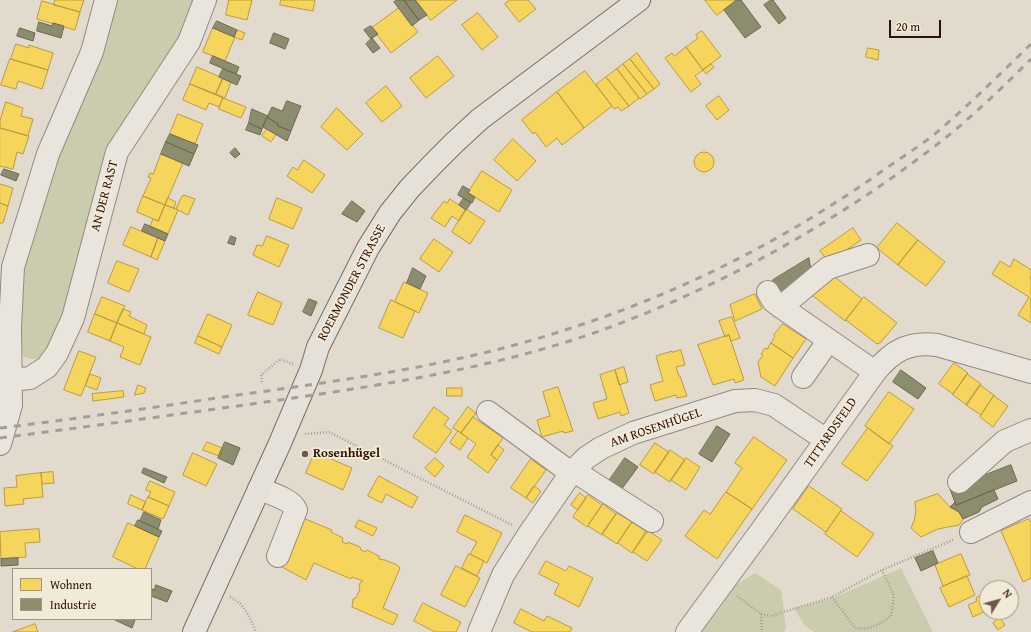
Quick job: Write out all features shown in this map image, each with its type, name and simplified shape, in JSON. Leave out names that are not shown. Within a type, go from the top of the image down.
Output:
[{"type":"main road","name":"ROERMONDER STRASSE","points":[[194,632],[311,370],[318,347],[368,248],[390,213],[434,162],[480,119],[639,0]]},
{"type":"street","points":[[0,444],[11,405],[10,328],[13,267],[48,154],[92,52],[106,0]]},
{"type":"street","name":"AN DER RAST","points":[[11,380],[30,378],[47,367],[57,353],[73,318],[117,152],[189,42],[205,0]]},
{"type":"street","points":[[868,255],[828,268],[775,300],[875,372]]},
{"type":"street","points":[[803,377],[829,340]]},
{"type":"street","name":"TITTARDSFELD","points":[[687,632],[884,361],[896,352],[908,346],[923,343],[937,345],[1031,372]]},
{"type":"street","name":"AM ROSENHÜGEL","points":[[479,632],[504,575],[529,534],[573,471],[586,458],[617,439],[735,401],[755,400],[774,405],[826,440]]},
{"type":"street","points":[[488,412],[573,471],[652,521]]},
{"type":"street","points":[[958,482],[1005,441],[1031,430]]},
{"type":"street","points":[[259,489],[287,501],[295,507],[296,510],[278,556]]},
{"type":"street","points":[[970,532],[1031,502]]},
{"type":"path","points":[[262,382],[261,375],[280,359],[288,362]]},
{"type":"path","points":[[302,434],[329,432],[529,534]]},
{"type":"path","points":[[722,585],[761,614],[771,616],[832,598],[882,570],[970,532]]},
{"type":"path","points":[[832,598],[855,628],[864,630],[878,626],[892,616],[894,596],[882,570]]},
{"type":"path","points":[[213,590],[238,601],[244,608],[256,632]]},
{"type":"path","points":[[761,614],[762,632]]},
{"type":"green space","points":[[114,0],[194,0],[180,37],[108,151],[65,312],[43,357],[33,359],[28,358],[20,354],[19,266]]},
{"type":"green space","points":[[901,568],[933,632],[814,632],[804,625],[794,608],[833,598]]},
{"type":"green space","points":[[755,573],[781,590],[786,628],[784,632],[701,632],[722,606],[733,587]]},
{"type":"building: Wohnen","points":[[55,0],[84,0],[80,12],[54,5]]},
{"type":"building: Wohnen","points":[[229,0],[252,0],[247,20],[226,15]]},
{"type":"building: Wohnen","points":[[281,0],[315,0],[313,11],[280,5]]},
{"type":"building: Wohnen","points":[[416,0],[457,0],[431,20]]},
{"type":"building: Wohnen","points":[[510,0],[528,0],[536,9],[519,22],[505,4]]},
{"type":"building: Wohnen","points":[[705,0],[737,0],[717,15]]},
{"type":"building: Wohnen","points":[[42,1],[80,12],[75,30],[37,19]]},
{"type":"building: Wohnen","points":[[399,8],[418,32],[391,53],[372,28]]},
{"type":"building: Wohnen","points":[[478,13],[498,37],[482,50],[462,25]]},
{"type":"building: Wohnen","points":[[213,28],[235,37],[225,61],[203,52]]},
{"type":"building: Wohnen","points":[[237,30],[245,33],[242,40],[234,37]]},
{"type":"building: Wohnen","points":[[702,31],[721,56],[703,70],[686,47],[698,38],[696,35]]},
{"type":"building: Wohnen","points":[[16,44],[29,48],[29,45],[53,53],[48,70],[11,59]]},
{"type":"building: Wohnen","points":[[686,47],[703,70],[695,76],[701,84],[691,92],[665,58],[672,53],[674,56]]},
{"type":"building: Wohnen","points":[[868,48],[879,50],[878,60],[866,57]]},
{"type":"building: Wohnen","points":[[637,53],[660,84],[654,89],[630,59]]},
{"type":"building: Wohnen","points":[[438,56],[454,76],[426,98],[410,78]]},
{"type":"building: Wohnen","points":[[10,59],[48,70],[42,89],[18,81],[16,89],[1,85]]},
{"type":"building: Wohnen","points":[[630,59],[654,89],[647,94],[623,64]]},
{"type":"building: Wohnen","points":[[623,64],[647,94],[640,99],[617,69]]},
{"type":"building: Wohnen","points":[[711,64],[714,67],[706,74],[703,70]]},
{"type":"building: Wohnen","points":[[197,67],[223,78],[216,94],[190,84]]},
{"type":"building: Wohnen","points":[[617,69],[639,98],[629,106],[606,77]]},
{"type":"building: Wohnen","points":[[585,71],[612,106],[584,128],[557,92]]},
{"type":"building: Wohnen","points":[[606,77],[629,106],[621,111],[618,107],[614,109],[596,85]]},
{"type":"building: Wohnen","points":[[223,78],[231,82],[225,98],[216,94]]},
{"type":"building: Wohnen","points":[[190,84],[223,98],[219,107],[209,103],[206,110],[183,100]]},
{"type":"building: Wohnen","points":[[386,86],[402,106],[382,122],[366,103]]},
{"type":"building: Wohnen","points":[[557,92],[584,128],[562,145],[557,138],[546,147],[535,132],[533,134],[522,120]]},
{"type":"building: Wohnen","points":[[719,96],[729,110],[717,120],[706,106]]},
{"type":"building: Wohnen","points":[[223,98],[246,107],[241,118],[219,109]]},
{"type":"building: Wohnen","points":[[6,102],[23,108],[21,116],[33,119],[28,136],[0,128],[0,121]]},
{"type":"building: Wohnen","points":[[337,108],[363,134],[347,150],[321,127]]},
{"type":"building: Wohnen","points":[[178,114],[203,124],[195,144],[170,134]]},
{"type":"building: Wohnen","points":[[0,128],[29,136],[23,154],[17,152],[13,169],[0,166]]},
{"type":"building: Wohnen","points":[[267,129],[276,134],[271,142],[262,136]]},
{"type":"building: Wohnen","points":[[513,139],[536,161],[517,181],[494,160]]},
{"type":"building: Wohnen","points":[[704,152],[711,155],[714,162],[711,169],[704,172],[697,169],[694,162],[697,155]]},
{"type":"building: Wohnen","points":[[161,154],[183,163],[165,205],[143,196],[151,178],[148,177],[150,173],[153,174]]},
{"type":"building: Wohnen","points":[[304,160],[325,175],[312,193],[287,176],[293,167],[297,170]]},
{"type":"building: Wohnen","points":[[482,171],[512,190],[499,212],[468,193]]},
{"type":"building: Wohnen","points":[[0,184],[13,188],[8,206],[0,203]]},
{"type":"building: Wohnen","points":[[184,195],[195,199],[188,215],[176,209],[182,196]]},
{"type":"building: Wohnen","points":[[143,196],[165,205],[158,221],[137,212]]},
{"type":"building: Wohnen","points":[[168,198],[176,202],[174,208],[165,205]]},
{"type":"building: Wohnen","points":[[277,198],[302,208],[293,229],[269,219]]},
{"type":"building: Wohnen","points":[[450,199],[466,210],[459,221],[452,216],[445,227],[431,218],[444,201],[447,203]]},
{"type":"building: Wohnen","points":[[0,203],[8,206],[3,223],[0,223]]},
{"type":"building: Wohnen","points":[[165,205],[178,210],[168,234],[150,226],[153,219],[158,221]]},
{"type":"building: Wohnen","points":[[466,209],[485,221],[470,244],[452,232]]},
{"type":"building: Wohnen","points":[[897,223],[918,240],[898,265],[877,248]]},
{"type":"building: Wohnen","points":[[131,227],[158,238],[151,257],[123,245]]},
{"type":"building: Wohnen","points":[[853,228],[861,240],[829,262],[820,251]]},
{"type":"building: Wohnen","points":[[267,236],[289,245],[279,267],[253,255],[257,245],[262,246]]},
{"type":"building: Wohnen","points":[[158,238],[165,241],[157,260],[151,257]]},
{"type":"building: Wohnen","points":[[434,239],[453,252],[439,272],[420,259]]},
{"type":"building: Wohnen","points":[[918,240],[945,262],[926,286],[898,265]]},
{"type":"building: Wohnen","points":[[1014,259],[1031,270],[1031,323],[1018,315],[1029,297],[992,274],[1000,261],[1010,267]]},
{"type":"building: Wohnen","points":[[117,261],[139,269],[129,292],[108,283]]},
{"type":"building: Wohnen","points":[[830,273],[862,299],[845,321],[813,296]]},
{"type":"building: Wohnen","points":[[404,282],[428,293],[419,313],[395,302]]},
{"type":"building: Wohnen","points":[[258,292],[282,303],[273,325],[248,315]]},
{"type":"building: Wohnen","points":[[755,294],[762,309],[735,321],[730,305]]},
{"type":"building: Wohnen","points":[[102,297],[125,306],[117,323],[95,314]]},
{"type":"building: Wohnen","points":[[864,297],[897,323],[880,343],[877,344],[846,320]]},
{"type":"building: Wohnen","points":[[391,300],[415,311],[403,338],[379,328]]},
{"type":"building: Wohnen","points":[[123,309],[131,312],[129,316],[147,325],[144,334],[117,323]]},
{"type":"building: Wohnen","points":[[95,314],[117,323],[110,341],[88,332]]},
{"type":"building: Wohnen","points":[[208,314],[232,325],[222,347],[198,336]]},
{"type":"building: Wohnen","points":[[732,317],[740,338],[731,341],[729,335],[725,337],[719,321]]},
{"type":"building: Wohnen","points":[[117,323],[151,337],[140,365],[120,357],[124,347],[110,341]]},
{"type":"building: Wohnen","points":[[783,324],[806,339],[793,358],[771,343],[775,336],[774,335]]},
{"type":"building: Wohnen","points":[[729,335],[744,380],[735,383],[734,379],[713,385],[698,345]]},
{"type":"building: Wohnen","points":[[198,336],[222,347],[219,354],[195,343]]},
{"type":"building: Wohnen","points":[[771,343],[793,358],[775,386],[761,377],[758,362],[763,355],[761,354],[765,348],[767,349]]},
{"type":"building: Wohnen","points":[[681,350],[685,365],[676,367],[687,396],[677,398],[676,395],[655,401],[650,385],[663,381],[656,356]]},
{"type":"building: Wohnen","points":[[79,351],[96,357],[81,396],[64,390]]},
{"type":"building: Wohnen","points":[[954,363],[968,373],[953,394],[939,384]]},
{"type":"building: Wohnen","points":[[624,367],[628,382],[619,385],[615,370]]},
{"type":"building: Wohnen","points":[[615,370],[629,413],[621,416],[620,412],[598,419],[593,403],[607,399],[600,375]]},
{"type":"building: Wohnen","points":[[90,374],[101,378],[97,390],[86,386]]},
{"type":"building: Wohnen","points":[[967,374],[981,384],[967,405],[953,395]]},
{"type":"building: Wohnen","points":[[138,385],[146,388],[144,393],[135,395]]},
{"type":"building: Wohnen","points":[[980,385],[994,395],[981,415],[966,405]]},
{"type":"building: Wohnen","points":[[558,387],[573,431],[564,433],[563,431],[542,437],[537,420],[550,416],[543,392]]},
{"type":"building: Wohnen","points":[[447,388],[462,388],[462,396],[447,396]]},
{"type":"building: Wohnen","points":[[123,391],[124,397],[93,401],[92,394]]},
{"type":"building: Wohnen","points":[[889,392],[914,409],[889,444],[865,426]]},
{"type":"building: Wohnen","points":[[994,396],[1008,406],[993,427],[980,417]]},
{"type":"building: Wohnen","points":[[434,407],[449,418],[444,425],[452,431],[436,453],[413,437]]},
{"type":"building: Wohnen","points":[[468,407],[476,413],[461,433],[453,428]]},
{"type":"building: Wohnen","points":[[473,417],[503,438],[491,455],[497,460],[488,473],[467,457],[476,444],[461,433]]},
{"type":"building: Wohnen","points":[[868,428],[893,446],[867,481],[842,464]]},
{"type":"building: Wohnen","points":[[458,431],[468,438],[460,450],[450,443]]},
{"type":"building: Wohnen","points":[[754,437],[787,460],[752,509],[726,492],[742,468],[735,463]]},
{"type":"building: Wohnen","points":[[207,442],[222,448],[219,456],[203,450]]},
{"type":"building: Wohnen","points":[[655,443],[669,452],[654,474],[640,465]]},
{"type":"building: Wohnen","points":[[498,445],[504,450],[497,460],[491,455]]},
{"type":"building: Wohnen","points":[[670,450],[685,460],[670,482],[655,472]]},
{"type":"building: Wohnen","points":[[315,452],[352,468],[343,490],[306,473]]},
{"type":"building: Wohnen","points":[[193,453],[217,464],[206,486],[183,475]]},
{"type":"building: Wohnen","points":[[435,458],[444,466],[435,477],[425,468]]},
{"type":"building: Wohnen","points":[[686,458],[700,467],[686,490],[671,480]]},
{"type":"building: Wohnen","points":[[531,459],[546,470],[526,498],[511,488]]},
{"type":"building: Wohnen","points":[[53,472],[54,483],[42,484],[41,473]]},
{"type":"building: Wohnen","points":[[41,473],[43,497],[23,499],[24,504],[5,506],[4,488],[17,487],[16,476]]},
{"type":"building: Wohnen","points":[[379,476],[418,497],[412,508],[386,494],[382,503],[368,496]]},
{"type":"building: Wohnen","points":[[150,481],[175,492],[169,506],[148,497],[151,492],[146,490]]},
{"type":"building: Wohnen","points":[[534,486],[541,491],[533,503],[526,498]]},
{"type":"building: Wohnen","points":[[809,486],[842,509],[826,532],[793,509]]},
{"type":"building: Wohnen","points":[[726,492],[752,509],[717,559],[685,536],[704,510],[710,514]]},
{"type":"building: Wohnen","points":[[580,493],[586,498],[578,510],[571,505]]},
{"type":"building: Wohnen","points":[[938,494],[950,507],[959,512],[963,519],[959,525],[938,529],[921,537],[911,528],[916,511],[915,502]]},
{"type":"building: Wohnen","points":[[131,495],[146,502],[142,510],[128,504]]},
{"type":"building: Wohnen","points":[[588,495],[602,505],[587,527],[573,517]]},
{"type":"building: Wohnen","points":[[148,497],[169,506],[163,519],[142,510]]},
{"type":"building: Wohnen","points":[[603,504],[616,514],[602,535],[588,526]]},
{"type":"building: Wohnen","points":[[841,511],[874,534],[857,557],[825,534]]},
{"type":"building: Wohnen","points":[[617,513],[632,522],[617,544],[602,534]]},
{"type":"building: Wohnen","points":[[465,515],[502,533],[487,563],[470,554],[477,542],[457,532]]},
{"type":"building: Wohnen","points":[[303,518],[332,530],[331,532],[343,538],[342,542],[347,544],[348,542],[360,547],[361,550],[365,552],[367,550],[379,556],[379,559],[397,565],[400,568],[383,608],[398,615],[393,625],[352,607],[353,599],[356,598],[360,589],[360,583],[363,581],[352,577],[351,579],[314,563],[306,580],[282,567]]},
{"type":"building: Wohnen","points":[[1029,519],[1031,523],[1031,578],[1023,582],[1001,531]]},
{"type":"building: Wohnen","points":[[359,520],[377,528],[373,536],[355,527]]},
{"type":"building: Wohnen","points":[[632,522],[647,532],[632,553],[618,543]]},
{"type":"building: Wohnen","points":[[128,523],[159,537],[145,568],[136,568],[113,557]]},
{"type":"building: Wohnen","points":[[39,529],[40,542],[25,543],[26,557],[1,559],[0,532]]},
{"type":"building: Wohnen","points":[[647,530],[662,540],[647,561],[633,552]]},
{"type":"building: Wohnen","points":[[469,554],[484,561],[477,576],[462,568]]},
{"type":"building: Wohnen","points":[[961,554],[970,575],[943,586],[935,565]]},
{"type":"building: Wohnen","points":[[546,561],[566,571],[569,566],[593,578],[579,607],[554,594],[559,584],[539,574]]},
{"type":"building: Wohnen","points":[[456,566],[480,578],[465,607],[441,595]]},
{"type":"building: Wohnen","points":[[967,576],[975,595],[949,607],[940,588]]},
{"type":"building: Wohnen","points":[[979,597],[979,614],[973,617],[968,605],[977,601],[976,598]]},
{"type":"building: Wohnen","points":[[423,603],[461,622],[456,632],[435,632],[414,621]]},
{"type":"building: Wohnen","points":[[521,609],[544,621],[547,616],[572,628],[570,632],[532,632],[514,623]]},
{"type":"building: Wohnen","points":[[997,620],[1001,620],[1005,625],[998,630],[993,623]]},
{"type":"building: Wohnen","points":[[35,624],[38,632],[13,632]]},
{"type":"building: Industrie","points":[[397,0],[404,0],[419,20],[412,26],[394,2]]},
{"type":"building: Industrie","points":[[404,0],[415,0],[427,15],[419,20]]},
{"type":"building: Industrie","points":[[737,0],[741,0],[761,27],[745,38],[724,10]]},
{"type":"building: Industrie","points":[[773,0],[786,18],[779,24],[764,5]]},
{"type":"building: Industrie","points":[[217,21],[237,30],[234,37],[213,28]]},
{"type":"building: Industrie","points":[[39,22],[52,26],[53,23],[64,26],[61,38],[37,31]]},
{"type":"building: Industrie","points":[[371,26],[378,34],[371,39],[364,30]]},
{"type":"building: Industrie","points":[[20,28],[35,33],[33,41],[17,36]]},
{"type":"building: Industrie","points":[[274,33],[289,39],[285,49],[270,43]]},
{"type":"building: Industrie","points":[[372,38],[380,48],[373,53],[366,44]]},
{"type":"building: Industrie","points":[[213,56],[239,67],[236,74],[210,63]]},
{"type":"building: Industrie","points":[[223,69],[241,76],[237,85],[219,77]]},
{"type":"building: Industrie","points":[[287,101],[301,106],[291,131],[278,126],[278,124],[267,117],[272,107],[282,111]]},
{"type":"building: Industrie","points":[[252,109],[268,116],[262,129],[249,123]]},
{"type":"building: Industrie","points":[[267,117],[278,124],[278,126],[291,131],[287,141],[263,127]]},
{"type":"building: Industrie","points":[[249,123],[262,129],[260,135],[246,130]]},
{"type":"building: Industrie","points":[[170,134],[198,145],[194,154],[166,142]]},
{"type":"building: Industrie","points":[[166,142],[194,154],[189,166],[161,154]]},
{"type":"building: Industrie","points":[[235,148],[240,154],[235,158],[230,153]]},
{"type":"building: Industrie","points":[[4,169],[19,174],[16,181],[1,175]]},
{"type":"building: Industrie","points":[[463,186],[470,190],[468,193],[475,197],[472,203],[458,195]]},
{"type":"building: Industrie","points":[[464,198],[471,203],[466,210],[459,205]]},
{"type":"building: Industrie","points":[[352,201],[365,211],[357,222],[342,214]]},
{"type":"building: Industrie","points":[[145,224],[168,234],[165,241],[142,231]]},
{"type":"building: Industrie","points":[[231,236],[236,238],[234,245],[228,243]]},
{"type":"building: Industrie","points":[[809,258],[812,277],[776,297],[773,280]]},
{"type":"building: Industrie","points":[[413,268],[426,276],[420,289],[407,283]]},
{"type":"building: Industrie","points":[[309,299],[317,302],[311,316],[303,312]]},
{"type":"building: Industrie","points":[[901,370],[926,388],[918,399],[893,382]]},
{"type":"building: Industrie","points":[[717,426],[730,434],[712,462],[699,454]]},
{"type":"building: Industrie","points":[[225,442],[240,448],[233,465],[218,458]]},
{"type":"building: Industrie","points":[[625,458],[638,467],[618,494],[606,485]]},
{"type":"building: Industrie","points":[[1011,465],[1017,481],[956,505],[950,489]]},
{"type":"building: Industrie","points":[[144,468],[167,477],[164,483],[142,473]]},
{"type":"building: Industrie","points":[[994,490],[998,499],[982,507],[979,512],[963,519],[959,512],[950,507],[955,502],[956,505]]},
{"type":"building: Industrie","points":[[144,512],[161,520],[158,529],[140,521]]},
{"type":"building: Industrie","points":[[138,520],[162,531],[159,537],[135,526]]},
{"type":"building: Industrie","points":[[933,551],[938,563],[921,571],[915,558]]},
{"type":"building: Industrie","points":[[18,558],[18,565],[1,566],[1,559]]},
{"type":"building: Industrie","points":[[156,585],[172,591],[167,602],[152,596],[152,589],[154,590]]},
{"type":"building: Industrie","points":[[115,620],[135,620],[132,628]]},
{"type":"railway","points":[[0,428],[94,416],[412,368],[530,341],[610,315],[693,281],[811,218],[936,133],[1031,44]]},
{"type":"railway","points":[[0,438],[280,400],[403,381],[525,354],[605,329],[650,312],[694,292],[779,249],[821,225],[901,172],[939,143],[963,123],[1031,59]]},
{"type":"place","name":"Rosenhügel","points":[[305,454]]}]
